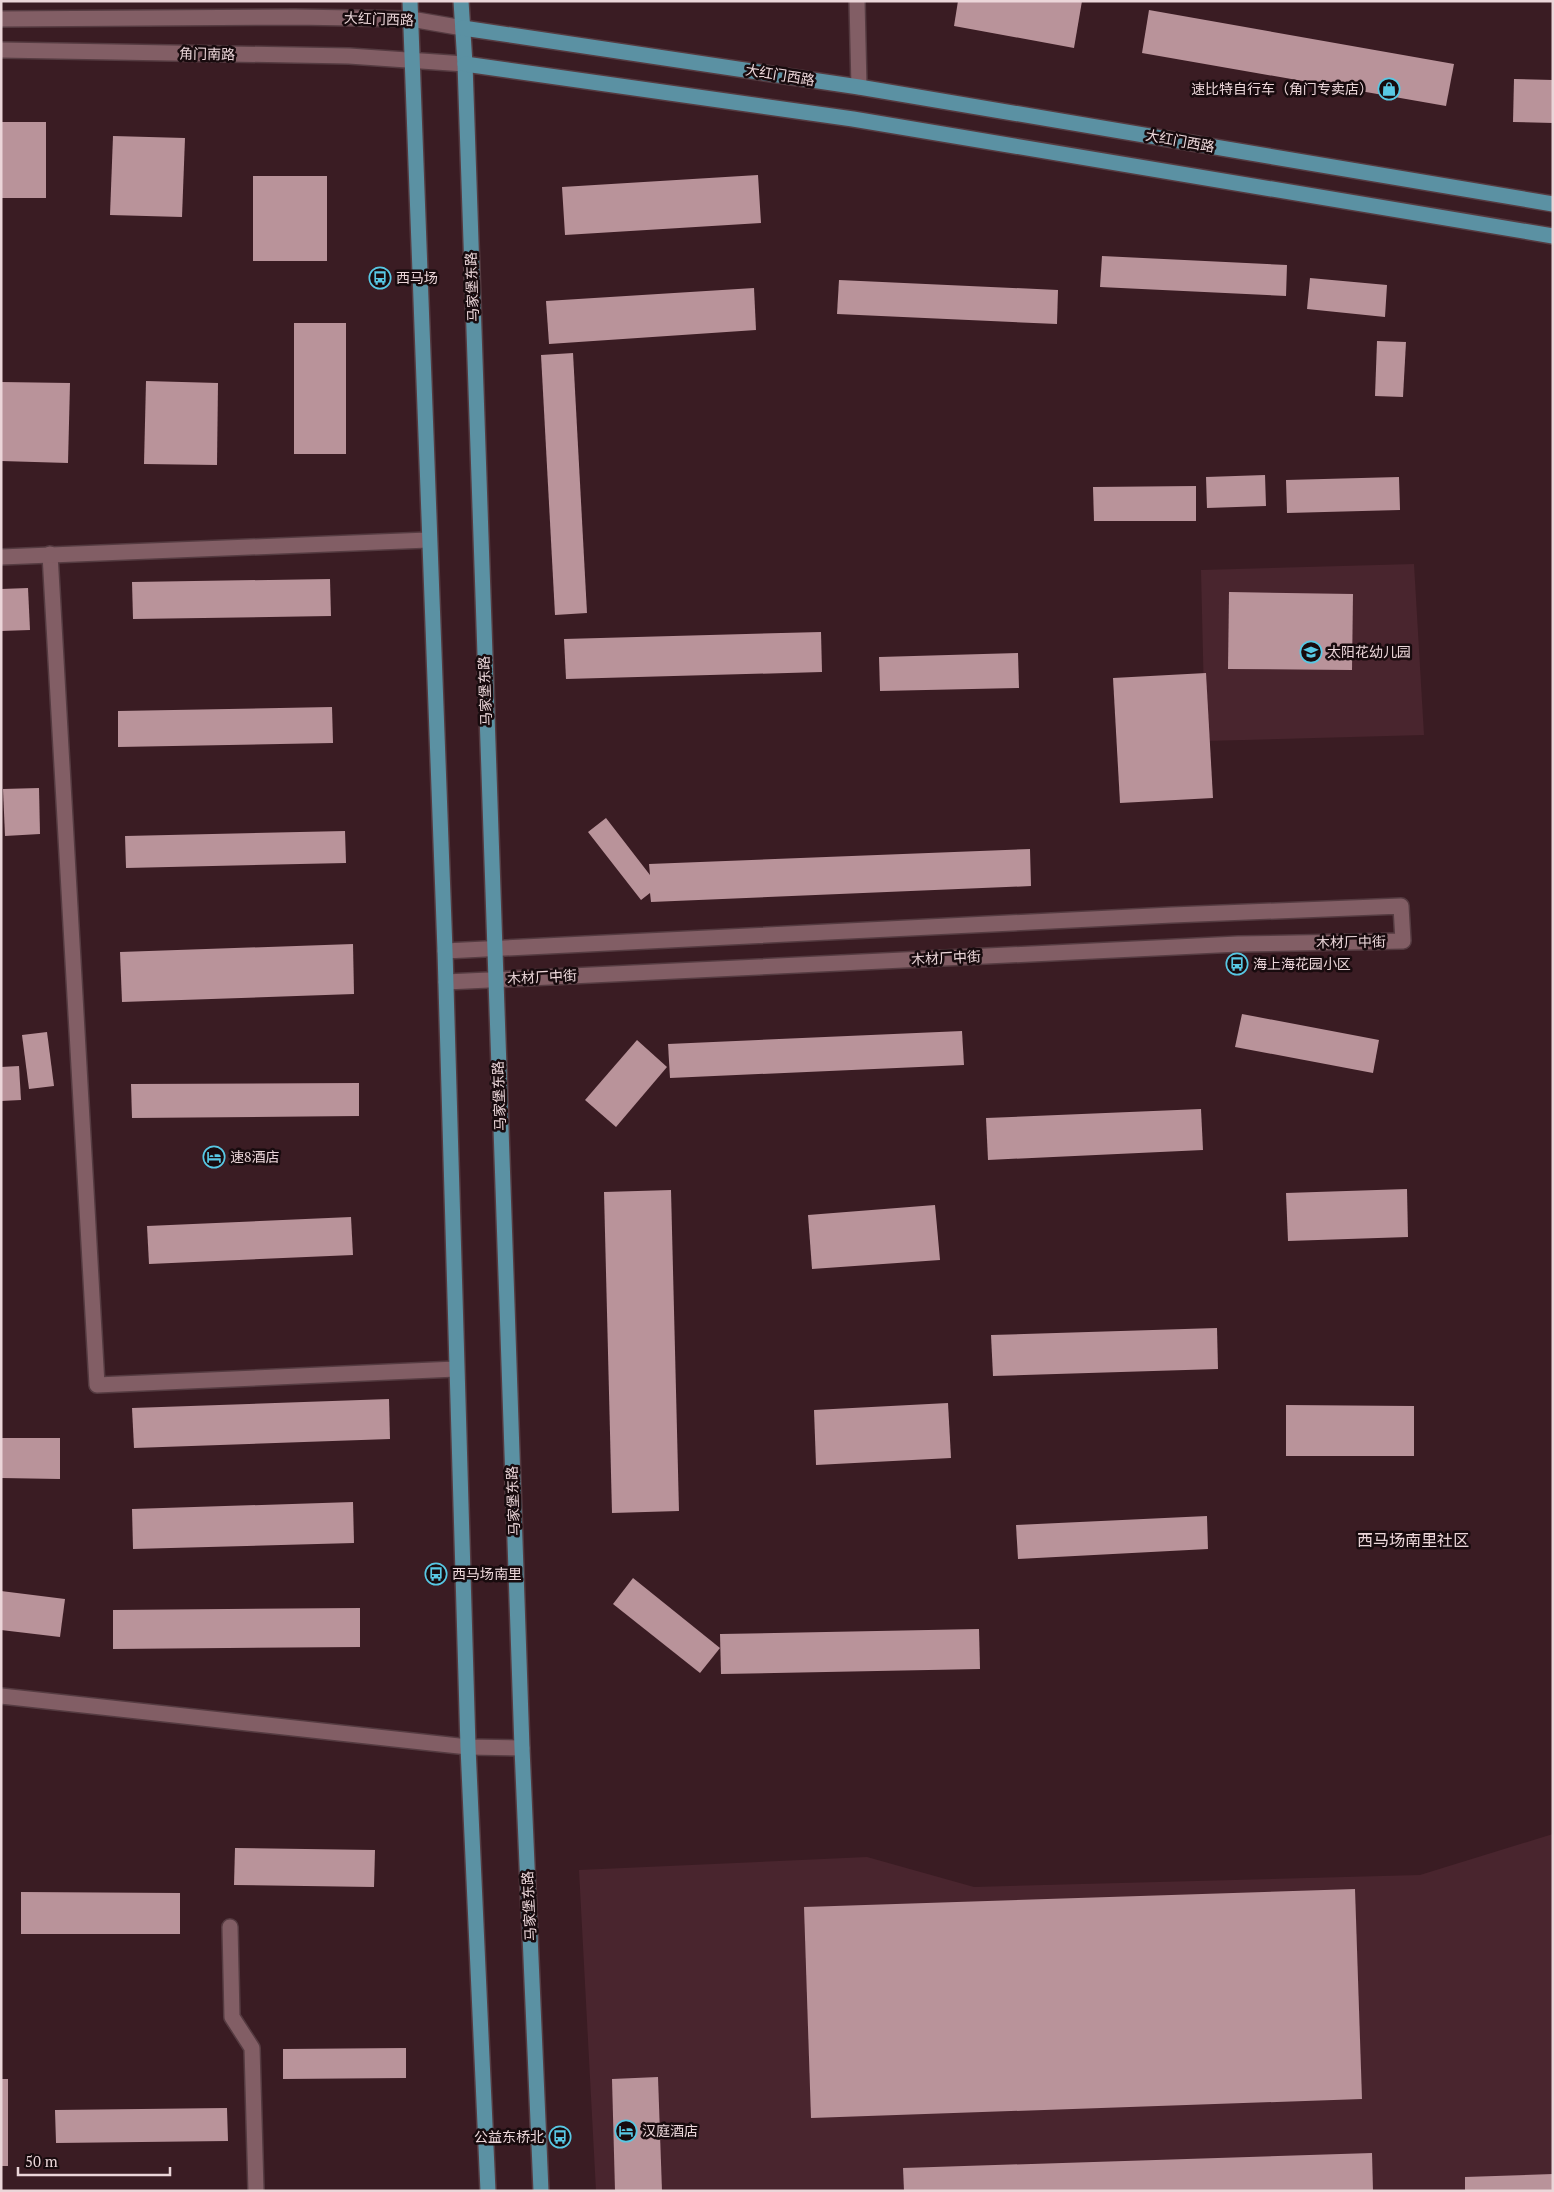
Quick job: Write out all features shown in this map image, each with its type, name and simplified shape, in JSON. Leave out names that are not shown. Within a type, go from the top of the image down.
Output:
[{"type":"main road","points":[[410,1],[428,540],[445,951],[468,1747],[488,2191]]},
{"type":"main road","name":"马家堡东路","points":[[461,1],[522,1748],[541,2191]]},
{"type":"main road","name":"大红门西路","points":[[463,28],[859,87],[1553,204]]},
{"type":"main road","points":[[464,64],[854,119],[1553,236]]},
{"type":"street","points":[[857,1],[859,87]]},
{"type":"street","name":"大红门西路","points":[[1,19],[410,18],[463,28]]},
{"type":"street","name":"角门南路","points":[[1,50],[349,56],[413,61]]},
{"type":"street","points":[[413,61],[464,64]]},
{"type":"street","points":[[1,557],[428,540]]},
{"type":"street","points":[[50,554],[97,1385],[456,1369]]},
{"type":"street","name":"木材厂中街","points":[[446,982],[1238,944],[1403,942],[1401,906],[1172,915],[494,949]]},
{"type":"street","points":[[445,951],[494,949]]},
{"type":"street","points":[[1,1696],[468,1747],[522,1748]]},
{"type":"street","points":[[230,1927],[232,2017],[252,2048],[256,2191]]},
{"type":"shaded area","name":"太阳花幼儿园","points":[[1414,564],[1424,735],[1205,741],[1201,570]]},
{"type":"shaded area","points":[[1553,1834],[1553,2191],[596,2191],[579,1870],[867,1857],[974,1887],[1420,1875]]},
{"type":"building","points":[[958,1],[1082,1],[1074,48],[954,26]]},
{"type":"building","points":[[1149,10],[1454,64],[1446,106],[1142,53]]},
{"type":"building","points":[[1514,79],[1553,80],[1553,123],[1513,122]]},
{"type":"building","points":[[1,122],[46,122],[46,198],[1,198]]},
{"type":"building","points":[[113,136],[185,138],[182,217],[110,215]]},
{"type":"building","points":[[758,175],[761,223],[565,235],[562,187]]},
{"type":"building","points":[[253,176],[327,176],[327,261],[253,261]]},
{"type":"building","points":[[1102,256],[1287,265],[1286,296],[1100,287]]},
{"type":"building","points":[[1310,278],[1387,285],[1385,317],[1307,309]]},
{"type":"building","points":[[839,280],[1058,290],[1057,324],[837,314]]},
{"type":"building","points":[[754,288],[756,330],[549,344],[546,301]]},
{"type":"building","points":[[294,323],[346,323],[346,454],[294,454]]},
{"type":"building","points":[[1377,341],[1406,342],[1403,397],[1375,396]]},
{"type":"building","points":[[573,353],[587,613],[555,615],[541,355]]},
{"type":"building","points":[[146,381],[218,383],[217,465],[144,464]]},
{"type":"building","points":[[1,382],[70,383],[68,463],[1,461]]},
{"type":"building","points":[[1265,475],[1266,506],[1207,508],[1206,477]]},
{"type":"building","points":[[1399,477],[1400,510],[1287,513],[1286,480]]},
{"type":"building","points":[[1196,486],[1196,521],[1094,521],[1093,487]]},
{"type":"building","points":[[330,579],[331,616],[133,619],[132,582]]},
{"type":"building","points":[[28,588],[30,630],[1,631],[1,589]]},
{"type":"building","points":[[1229,592],[1353,594],[1352,670],[1228,669]]},
{"type":"building","points":[[821,632],[822,672],[566,679],[564,639]]},
{"type":"building","points":[[1018,653],[1019,688],[880,691],[879,657]]},
{"type":"building","points":[[1206,673],[1213,798],[1120,803],[1113,678]]},
{"type":"building","points":[[332,707],[333,743],[118,747],[118,711]]},
{"type":"building","points":[[39,788],[40,834],[5,836],[3,789]]},
{"type":"building","points":[[606,818],[650,875],[649,864],[1030,849],[1031,886],[651,902],[650,893],[641,900],[588,832]]},
{"type":"building","points":[[345,831],[346,863],[126,868],[125,836]]},
{"type":"building","points":[[353,944],[354,994],[122,1002],[120,952]]},
{"type":"building","points":[[1242,1014],[1379,1040],[1373,1073],[1235,1047]]},
{"type":"building","points":[[962,1031],[964,1065],[670,1078],[668,1044]]},
{"type":"building","points":[[47,1032],[54,1086],[29,1089],[22,1035]]},
{"type":"building","points":[[637,1040],[667,1067],[616,1127],[585,1100]]},
{"type":"building","points":[[19,1066],[21,1100],[1,1101],[1,1067]]},
{"type":"building","points":[[359,1083],[359,1116],[132,1118],[131,1084]]},
{"type":"building","points":[[1201,1109],[1203,1150],[988,1160],[986,1118]]},
{"type":"building","points":[[1407,1189],[1408,1237],[1288,1241],[1286,1193]]},
{"type":"building","points":[[671,1190],[679,1511],[612,1513],[604,1192]]},
{"type":"building","points":[[935,1205],[940,1260],[812,1269],[808,1215]]},
{"type":"building","points":[[351,1217],[353,1255],[149,1264],[147,1226]]},
{"type":"building","points":[[1217,1328],[1218,1369],[993,1376],[991,1335]]},
{"type":"building","points":[[389,1399],[390,1439],[134,1448],[132,1408]]},
{"type":"building","points":[[948,1403],[951,1458],[816,1465],[814,1410]]},
{"type":"building","points":[[1286,1405],[1414,1406],[1414,1456],[1286,1456]]},
{"type":"building","points":[[1,1438],[60,1438],[60,1479],[1,1478]]},
{"type":"building","points":[[353,1502],[354,1543],[133,1549],[132,1509]]},
{"type":"building","points":[[1207,1516],[1208,1549],[1018,1559],[1016,1525]]},
{"type":"building","points":[[633,1578],[720,1648],[700,1673],[613,1604]]},
{"type":"building","points":[[1,1591],[65,1599],[60,1637],[1,1630]]},
{"type":"building","points":[[360,1608],[360,1647],[113,1649],[113,1610]]},
{"type":"building","points":[[979,1629],[980,1669],[721,1674],[720,1634]]},
{"type":"building","points":[[235,1848],[375,1850],[374,1887],[234,1885]]},
{"type":"building","points":[[1355,1889],[1362,2099],[811,2118],[804,1907]]},
{"type":"building","points":[[21,1892],[180,1893],[180,1934],[21,1934]]},
{"type":"building","points":[[406,2048],[406,2078],[283,2079],[283,2049]]},
{"type":"building","points":[[658,2077],[662,2191],[615,2191],[612,2079]]},
{"type":"building","points":[[1,2079],[8,2079],[8,2166],[1,2166]]},
{"type":"building","points":[[227,2108],[228,2141],[56,2143],[55,2110]]},
{"type":"building","points":[[1372,2153],[1373,2191],[904,2191],[903,2168]]},
{"type":"building","points":[[1553,2174],[1553,2191],[1465,2191],[1465,2177]]},
{"type":"place","name":"速比特自行车（角门专卖店）","points":[[1389,89]]},
{"type":"place","name":"西马场","points":[[380,278]]},
{"type":"place","name":"太阳花幼儿园","points":[[1311,652]]},
{"type":"place","name":"海上海花园小区","points":[[1237,964]]},
{"type":"place","name":"速8酒店","points":[[214,1157]]},
{"type":"place","name":"西马场南里","points":[[436,1574]]},
{"type":"place","name":"汉庭酒店","points":[[626,2131]]},
{"type":"place","name":"公益东桥北","points":[[560,2137]]},
{"type":"district","name":"西马场南里社区","points":[[1413,1540]]}]
